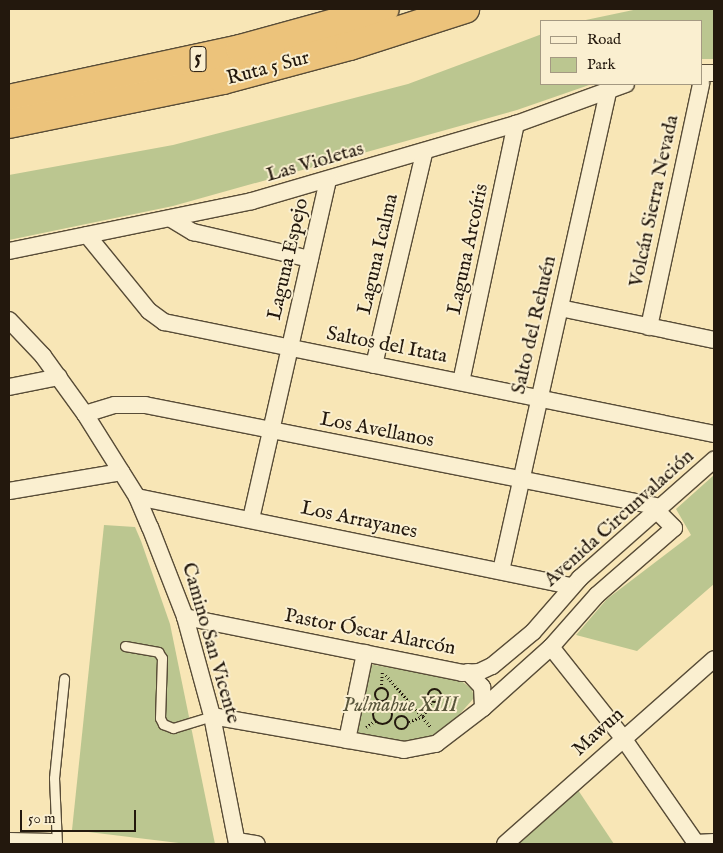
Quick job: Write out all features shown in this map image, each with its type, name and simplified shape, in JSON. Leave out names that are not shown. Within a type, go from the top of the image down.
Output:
[{"type":"highway","name":"Ruta 5 Sur","points":[[9,99],[231,52],[385,9]]},
{"type":"highway","name":"Ruta 5 Sur","points":[[9,124],[232,77],[358,43],[465,9]]},
{"type":"street","name":"Volcán Sierra Nevada","points":[[649,327],[705,77]]},
{"type":"street","name":"Las Violetas","points":[[9,251],[171,219],[328,180],[424,153],[516,124],[622,85]]},
{"type":"street","name":"Salto del Rehuén","points":[[501,571],[610,88]]},
{"type":"street","name":"Laguna Arcoíris","points":[[461,382],[516,124]]},
{"type":"street","name":"Laguna Icalma","points":[[374,365],[424,153]]},
{"type":"street","name":"Laguna Espejo","points":[[251,519],[328,180]]},
{"type":"street","points":[[171,219],[193,232],[310,259]]},
{"type":"street","name":"Saltos del Itata","points":[[88,235],[159,319],[290,348],[714,434]]},
{"type":"street","points":[[560,308],[714,340]]},
{"type":"street","name":"Camino San Vicente","points":[[9,320],[59,377],[137,496],[186,617],[212,716],[237,842]]},
{"type":"street","points":[[9,387],[59,377]]},
{"type":"street","name":"Los Avellanos","points":[[85,414],[115,405],[138,404],[659,509]]},
{"type":"street","name":"Avenida Circunvalación","points":[[534,632],[572,586],[714,460]]},
{"type":"street","points":[[9,491],[121,472]]},
{"type":"street","name":"Los Arrayanes","points":[[137,496],[572,586]]},
{"type":"street","points":[[212,716],[404,750],[425,747],[446,739],[551,647],[597,595],[674,528],[659,509]]},
{"type":"street","name":"Pastor Óscar Alarcón","points":[[186,617],[367,659],[468,672],[492,666],[534,632]]},
{"type":"street","points":[[551,647],[623,738],[696,843],[714,842]]},
{"type":"street","points":[[347,740],[367,659]]},
{"type":"street","name":"Mawun","points":[[509,842],[623,738],[713,665]]},
{"type":"street","points":[[468,672],[482,687],[483,708]]},
{"type":"street","points":[[237,842],[257,844]]},
{"type":"street","points":[[9,843],[51,844]]},
{"type":"lane","points":[[125,646],[158,652],[162,658],[160,718],[163,724],[173,728],[212,716]]},
{"type":"lane","points":[[57,844],[54,778],[64,679]]},
{"type":"path","points":[[367,659],[386,668]]},
{"type":"path","points":[[367,659],[395,683],[435,732]]},
{"type":"path","points":[[382,672],[381,688],[375,697],[392,712],[393,721],[402,730],[409,722],[423,716],[432,702]]},
{"type":"path","points":[[381,688],[390,695],[382,704],[375,708],[374,720],[381,725],[404,716],[409,722]]},
{"type":"path","points":[[439,690],[440,701],[432,702],[428,692],[439,690]]},
{"type":"green space","points":[[638,9],[714,9],[714,59],[703,59],[703,20],[586,20]]},
{"type":"green space","points":[[540,35],[540,85],[589,85],[517,110],[173,206],[9,240],[9,175],[173,145],[408,84]]},
{"type":"green space","points":[[714,475],[714,584],[637,651],[576,635],[607,599],[691,535],[676,509]]},
{"type":"green space","points":[[104,525],[135,527],[170,624],[215,844],[187,844],[72,830]]},
{"type":"green space","name":"Pulmahue XIII","points":[[369,664],[460,680],[472,689],[474,698],[457,717],[429,738],[404,742],[358,734],[355,731]]},
{"type":"green space","points":[[576,787],[614,844],[520,844],[520,842]]}]
